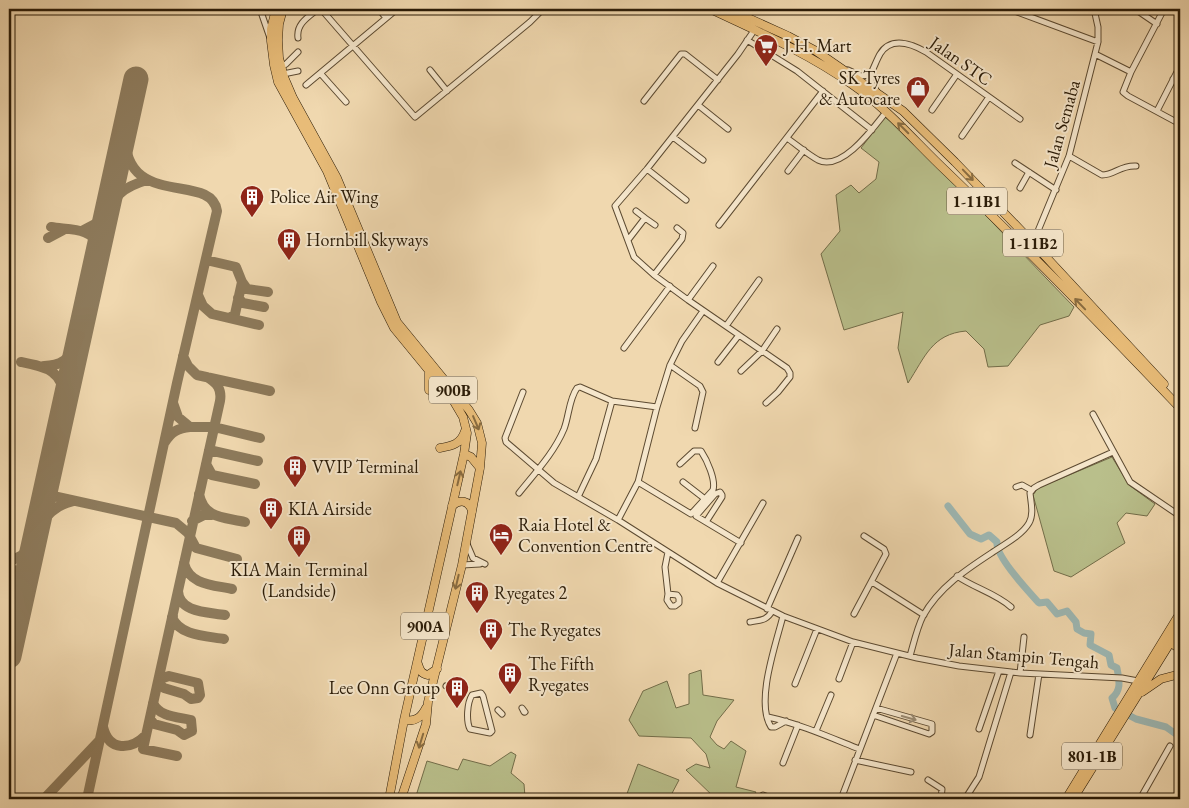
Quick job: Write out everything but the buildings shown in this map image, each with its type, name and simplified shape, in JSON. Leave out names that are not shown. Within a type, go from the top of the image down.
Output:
[{"type":"highway","name":"900A","points":[[276,9],[271,29],[271,41],[278,82],[327,171],[389,318],[399,335],[459,408],[466,426],[467,442],[404,720],[389,799]]},
{"type":"highway","name":"900B","points":[[283,9],[278,32],[282,71],[294,98],[328,158],[345,194],[397,322],[474,416],[482,443],[480,468],[462,565],[428,702],[426,724],[402,799]]},
{"type":"highway","name":"1-11B1","points":[[710,9],[755,29],[814,60],[853,84],[886,112],[1001,224],[1179,404]]},
{"type":"highway","name":"1-11B2","points":[[728,9],[788,36],[839,66],[903,111],[1033,243],[1179,404]]},
{"type":"highway","points":[[945,171],[929,152],[930,144],[954,162]]},
{"type":"highway","points":[[428,371],[430,380],[429,390],[437,389],[447,393]]},
{"type":"highway","points":[[440,448],[461,440],[466,426]]},
{"type":"highway","points":[[464,454],[471,457],[480,468]]},
{"type":"highway","points":[[452,506],[460,501],[464,501],[471,506],[472,511]]},
{"type":"highway","points":[[1074,799],[1123,712],[1139,694],[1164,653],[1167,641],[1180,613]]},
{"type":"highway","points":[[1167,641],[1180,627]]},
{"type":"highway","points":[[1167,641],[1180,649]]},
{"type":"highway","name":"801-1B","points":[[1066,799],[1123,712],[1138,681],[1155,653],[1167,641]]},
{"type":"highway","points":[[1155,653],[1164,653]]},
{"type":"highway","points":[[418,664],[421,672],[424,674],[428,674],[437,668]]},
{"type":"highway","points":[[1139,694],[1161,680],[1180,674]]},
{"type":"highway","points":[[404,720],[414,721],[418,719],[428,702]]},
{"type":"street","points":[[9,12],[20,9]]},
{"type":"street","points":[[260,9],[271,41]]},
{"type":"street","points":[[298,38],[297,31],[299,26],[320,9],[415,117],[539,10]]},
{"type":"street","points":[[379,9],[386,18]]},
{"type":"street","points":[[306,85],[397,9]]},
{"type":"street","points":[[1009,9],[1098,42]]},
{"type":"street","name":"Jalan Semaba","points":[[1033,243],[1069,156],[1098,42],[1098,27],[1094,9]]},
{"type":"street","points":[[1135,9],[1157,24]]},
{"type":"street","points":[[1164,9],[1131,72],[1124,93],[1180,124]]},
{"type":"street","points":[[1172,9],[1180,14]]},
{"type":"street","points":[[746,25],[748,38],[797,71],[872,130]]},
{"type":"street","points":[[755,29],[673,137],[615,206],[633,255],[688,300],[787,368],[790,377],[766,403]]},
{"type":"street","name":"Jalan STC","points":[[870,75],[883,50],[889,46],[897,43],[916,47],[1020,119]]},
{"type":"street","points":[[298,52],[282,71],[298,72]]},
{"type":"street","points":[[644,101],[681,54],[686,54],[718,80]]},
{"type":"street","points":[[1095,54],[1131,72]]},
{"type":"street","points":[[839,66],[861,76],[870,75],[874,89],[881,95]]},
{"type":"street","points":[[1157,111],[1180,66]]},
{"type":"street","points":[[430,70],[447,91]]},
{"type":"street","points":[[320,74],[346,102]]},
{"type":"street","points":[[932,110],[957,74]]},
{"type":"street","points":[[1174,79],[1180,83]]},
{"type":"street","points":[[719,225],[823,91]]},
{"type":"street","points":[[962,136],[989,97]]},
{"type":"street","points":[[698,105],[728,129]]},
{"type":"street","points":[[787,138],[819,160],[828,162],[856,149],[886,112]]},
{"type":"street","points":[[673,137],[703,160]]},
{"type":"street","points":[[788,171],[804,150]]},
{"type":"street","points":[[1069,156],[1102,175],[1108,175],[1122,167],[1136,166]]},
{"type":"street","points":[[1015,163],[1056,190]]},
{"type":"street","points":[[647,169],[686,200]]},
{"type":"street","points":[[1020,188],[1029,172]]},
{"type":"street","points":[[636,211],[655,225]]},
{"type":"street","points":[[628,240],[645,218]]},
{"type":"street","points":[[654,274],[683,236],[678,228]]},
{"type":"street","points":[[688,300],[713,266]]},
{"type":"street","points":[[726,326],[759,280]]},
{"type":"street","points":[[624,348],[670,286]]},
{"type":"street","points":[[618,520],[638,482],[670,365],[682,341],[704,311]]},
{"type":"street","points":[[741,371],[762,351],[777,329]]},
{"type":"street","points":[[718,362],[739,335]]},
{"type":"street","points":[[670,365],[700,386],[703,392],[695,428]]},
{"type":"street","points":[[519,493],[556,444],[564,427],[575,390],[580,387],[612,401],[657,408]]},
{"type":"street","name":"Jalan Stampin Tengah","points":[[523,392],[505,438],[506,442],[554,483],[618,520],[717,584],[770,610],[854,642],[959,666],[1020,673],[1111,677],[1138,681]]},
{"type":"street","points":[[578,497],[596,459],[612,401]]},
{"type":"street","points":[[1093,414],[1130,482],[1180,516]]},
{"type":"street","points":[[638,482],[691,514],[715,488],[702,453],[698,450],[694,451],[680,464]]},
{"type":"street","points":[[1031,490],[1113,452]]},
{"type":"street","points":[[683,482],[705,499]]},
{"type":"street","points":[[1016,487],[1022,485],[1031,490]]},
{"type":"street","points":[[910,656],[924,615],[941,592],[958,576],[1000,548],[1029,523],[1032,514],[1031,490]]},
{"type":"street","points":[[706,522],[722,498],[720,492],[715,494],[696,516],[706,522],[741,543]]},
{"type":"street","points":[[717,584],[763,503]]},
{"type":"street","points":[[854,614],[886,556],[886,552],[864,536]]},
{"type":"street","points":[[750,622],[768,618],[798,538]]},
{"type":"street","points":[[462,565],[485,564],[473,558],[466,542]]},
{"type":"street","points":[[668,552],[665,576],[668,594]]},
{"type":"street","points":[[958,576],[1011,607]]},
{"type":"street","points":[[872,582],[924,615]]},
{"type":"street","points":[[783,616],[766,681],[766,710],[768,717],[798,725],[859,749]]},
{"type":"street","points":[[795,684],[817,629]]},
{"type":"street","points":[[1020,673],[1024,636]]},
{"type":"street","points":[[839,679],[854,642]]},
{"type":"street","points":[[841,799],[897,653]]},
{"type":"street","points":[[979,729],[999,671]]},
{"type":"street","points":[[965,799],[979,777],[1012,672]]},
{"type":"street","points":[[1030,734],[1039,674]]},
{"type":"street","points":[[446,686],[453,688]]},
{"type":"street","points":[[481,693],[484,696],[492,731],[490,733],[470,729],[468,725],[469,699],[472,695],[481,693]]},
{"type":"street","points":[[816,732],[831,695]]},
{"type":"street","points":[[873,715],[929,734],[932,732],[932,724],[876,708]]},
{"type":"street","points":[[783,763],[798,725]]},
{"type":"street","points":[[1140,799],[1170,746]]},
{"type":"street","points":[[855,760],[911,772]]},
{"type":"street","points":[[928,780],[942,789],[940,799]]},
{"type":"street","points":[[757,799],[763,795],[774,799]]},
{"type":"green space","points":[[885,117],[913,140],[1074,307],[1069,316],[1040,325],[1008,366],[988,367],[984,349],[966,331],[954,333],[937,342],[931,348],[908,383],[898,348],[903,312],[844,330],[821,254],[840,231],[836,195],[851,185],[859,193],[876,179],[879,162],[861,148]]},
{"type":"green space","points":[[1112,457],[1129,485],[1155,504],[1147,516],[1126,513],[1117,523],[1125,543],[1071,577],[1054,571],[1033,495],[1038,488]]},
{"type":"green space","points":[[701,670],[703,695],[734,700],[717,721],[710,737],[717,745],[724,749],[731,741],[746,751],[736,787],[756,792],[752,799],[716,799],[686,770],[696,764],[710,768],[706,754],[691,738],[639,736],[629,720],[643,691],[667,681],[676,708],[689,704],[689,674]]},
{"type":"green space","points":[[511,752],[516,755],[511,773],[524,784],[525,797],[533,799],[415,799],[427,761],[458,770],[463,759],[490,766]]},
{"type":"green space","points":[[638,764],[679,780],[669,799],[625,799]]},
{"type":"waterway","points":[[948,506],[970,534],[981,539],[989,535],[997,542],[1001,556],[1007,565],[1039,603],[1047,602],[1057,614],[1067,611],[1076,622],[1077,629],[1091,634],[1090,645],[1109,655],[1111,665],[1117,668],[1119,681],[1119,688],[1112,698],[1115,708],[1136,719],[1166,727],[1180,737]]},
{"type":"taxiway","points":[[87,799],[177,383],[217,211],[211,199],[200,193],[151,181],[137,171],[128,155],[125,129]]},
{"type":"taxiway","points":[[105,220],[115,199],[125,189],[147,180]]},
{"type":"taxiway","points":[[82,231],[99,222],[106,212]]},
{"type":"taxiway","points":[[51,227],[72,229],[86,233],[96,241],[99,247]]},
{"type":"taxiway","points":[[48,238],[63,230]]},
{"type":"taxiway","points":[[206,260],[236,267],[247,289],[268,292]]},
{"type":"taxiway","points":[[230,318],[235,314],[242,282]]},
{"type":"taxiway","points":[[198,295],[203,306],[212,314],[259,325]]},
{"type":"taxiway","points":[[238,298],[243,303],[264,307]]},
{"type":"taxiway","points":[[44,366],[55,365],[64,361],[77,345]]},
{"type":"taxiway","points":[[183,356],[188,366],[197,375],[270,391]]},
{"type":"taxiway","points":[[21,362],[45,368],[57,376],[64,390],[65,400]]},
{"type":"taxiway","points":[[177,756],[143,749],[220,401],[218,387],[207,377]]},
{"type":"taxiway","points":[[173,403],[178,417],[190,427],[214,427],[260,438]]},
{"type":"taxiway","points":[[165,442],[175,431],[190,427]]},
{"type":"taxiway","points":[[209,450],[258,461]]},
{"type":"taxiway","points":[[206,464],[212,475],[255,484]]},
{"type":"taxiway","points":[[44,494],[176,523],[188,533],[196,548],[237,559]]},
{"type":"taxiway","points":[[199,494],[205,508],[210,513],[223,518],[245,522]]},
{"type":"taxiway","points":[[36,531],[51,512],[61,505],[73,501]]},
{"type":"taxiway","points":[[192,521],[204,515],[212,515]]},
{"type":"taxiway","points":[[9,561],[18,558],[24,553],[34,539]]},
{"type":"taxiway","points":[[184,563],[191,576],[197,580],[210,585],[232,589]]},
{"type":"taxiway","points":[[9,565],[20,579],[22,596]]},
{"type":"taxiway","points":[[178,591],[183,604],[203,612],[225,615]]},
{"type":"taxiway","points":[[173,616],[176,623],[187,632],[224,639]]},
{"type":"taxiway","points":[[169,676],[198,683],[200,695],[198,698],[191,699],[184,694],[164,688],[158,683],[163,678],[169,676]]},
{"type":"taxiway","points":[[150,719],[154,724],[177,730],[184,735],[192,731],[191,720],[164,714],[153,703]]},
{"type":"taxiway","points":[[103,727],[110,741],[121,746],[134,744],[146,735]]},
{"type":"taxiway","points":[[44,799],[99,741]]},
{"type":"runway","points":[[9,656],[136,79]]},
{"type":"place","name":"J.H. Mart","points":[[766,67]]},
{"type":"place","name":"SK Tyres & Autocare","points":[[918,109]]},
{"type":"place","name":"Police Air Wing","points":[[252,218]]},
{"type":"place","name":"Hornbill Skyways","points":[[289,261]]},
{"type":"place","name":"VVIP Terminal","points":[[295,488]]},
{"type":"place","name":"KIA Airside","points":[[271,530]]},
{"type":"place","name":"Raia Hotel & Convention Centre","points":[[501,556]]},
{"type":"place","name":"KIA Main Terminal (Landside)","points":[[299,558]]},
{"type":"place","name":"Ryegates 2","points":[[477,614]]},
{"type":"place","name":"The Ryegates","points":[[491,651]]},
{"type":"place","name":"The Fifth Ryegates","points":[[510,695]]},
{"type":"place","name":"Lee Onn Group","points":[[457,709]]}]
